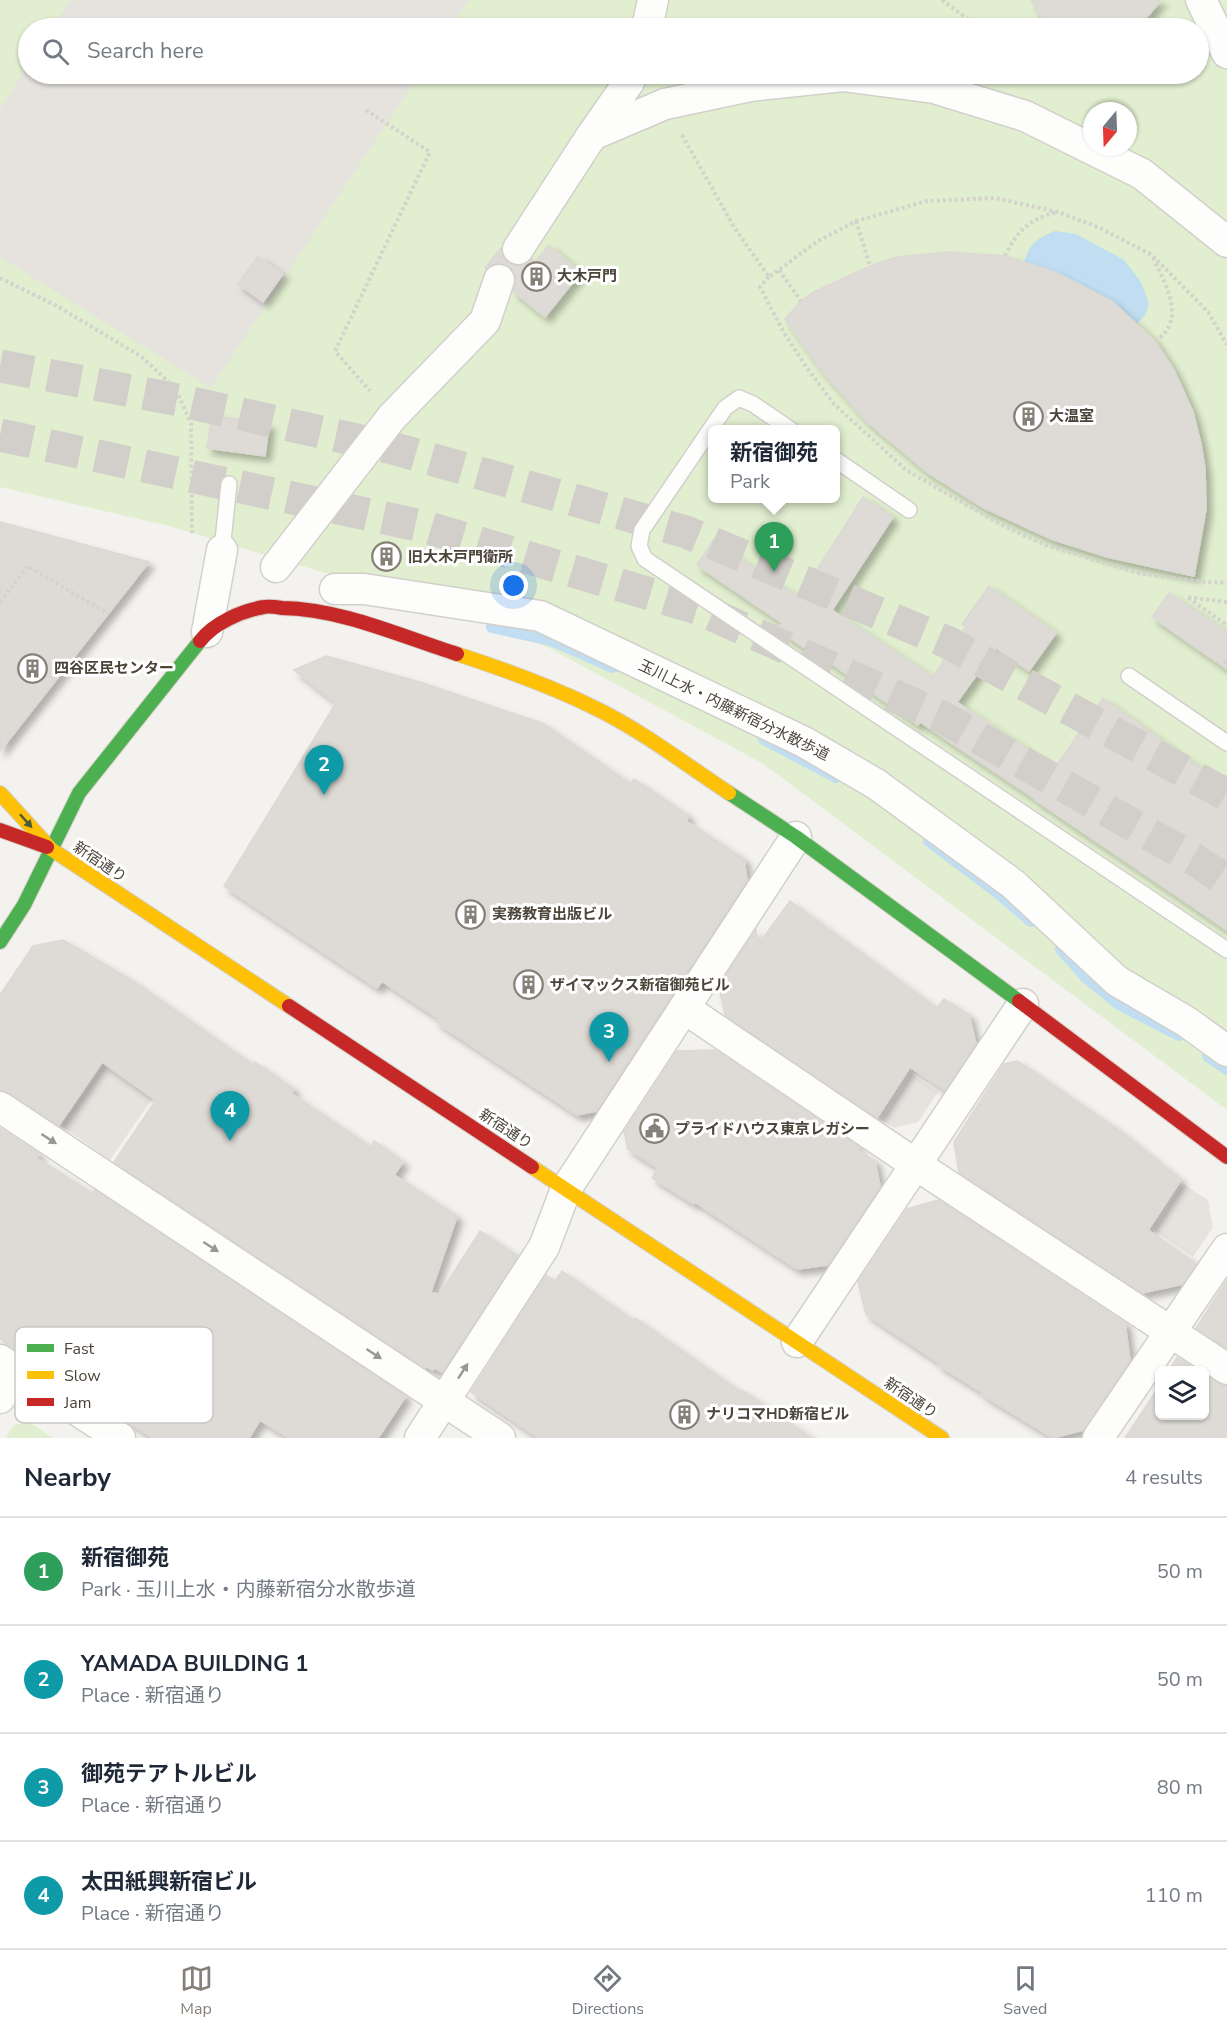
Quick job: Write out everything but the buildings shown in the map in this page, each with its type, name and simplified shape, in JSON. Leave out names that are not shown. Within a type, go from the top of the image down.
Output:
[{"type":"street","points":[[649,18],[653,0]]},
{"type":"street","points":[[1201,0],[1227,53]]},
{"type":"street","points":[[518,249],[628,84]]},
{"type":"street","points":[[592,135],[665,104],[769,84]]},
{"type":"street","points":[[904,84],[934,88],[1025,117],[1142,174],[1227,242]]},
{"type":"street","points":[[276,567],[392,417],[485,321],[499,280]]},
{"type":"street","points":[[218,625],[222,550]]},
{"type":"street","name":"玉川上水・内藤新宿分水散歩道","points":[[334,589],[364,589],[540,616],[804,742],[876,784],[1013,884],[1117,981],[1187,1022],[1227,1051]]},
{"type":"street","points":[[0,942],[24,905],[79,793],[218,625],[264,607],[327,612],[488,664],[595,708],[637,732],[796,837],[1227,1157]]},
{"type":"street","name":"新宿通り","points":[[0,793],[51,849]]},
{"type":"street","name":"新宿通り","points":[[0,830],[51,849],[942,1438]]},
{"type":"street","points":[[420,1438],[544,1247],[566,1189],[796,837]]},
{"type":"street","points":[[797,1342],[1023,1004]]},
{"type":"street","points":[[684,1008],[915,1164],[1227,1369]]},
{"type":"street","points":[[0,1107],[500,1438]]},
{"type":"street","points":[[1098,1438],[1227,1249]]},
{"type":"street","points":[[0,1398],[8,1365]]},
{"type":"street","points":[[97,1423],[120,1438]]},
{"type":"lane","points":[[713,425],[725,408],[740,398],[785,425]]},
{"type":"lane","points":[[708,433],[642,530],[639,546],[645,559],[1227,950]]},
{"type":"lane","points":[[840,463],[909,510]]},
{"type":"lane","points":[[222,550],[229,484]]},
{"type":"lane","points":[[1129,676],[1227,743]]},
{"type":"path","points":[[942,0],[966,18]]},
{"type":"path","points":[[665,104],[735,227],[769,277]]},
{"type":"path","points":[[366,110],[430,152],[335,351],[392,417]]},
{"type":"path","points":[[1227,345],[1209,312],[1152,255],[1100,228],[1058,212],[995,198],[927,201],[856,221],[818,242],[769,277],[760,287],[783,331],[834,404],[906,470],[1000,524],[1045,545],[1139,573],[1227,583]]},
{"type":"path","points":[[1005,256],[1014,238],[1036,218],[1058,212]]},
{"type":"path","points":[[856,221],[870,266]]},
{"type":"path","points":[[1152,255],[1169,292],[1172,317],[1167,331],[1155,341]]},
{"type":"path","points":[[779,270],[801,301]]},
{"type":"path","points":[[0,278],[57,306],[142,357],[175,388],[191,423],[191,541]]},
{"type":"path","points":[[0,602],[28,566],[108,614]]},
{"type":"path","points":[[1227,602],[1187,597],[1227,625]]},
{"type":"green space","points":[[0,0],[1227,0],[1227,1110],[762,763],[549,648],[475,618],[169,526],[0,487]]},
{"type":"green space","points":[[30,1423],[53,1438],[6,1438],[14,1425]]},
{"type":"shaded area","points":[[70,0],[469,0],[457,18],[58,18]]},
{"type":"shaded area","points":[[18,81],[18,84],[413,84],[211,388],[0,257],[0,109]]},
{"type":"shaded area","points":[[104,1065],[152,1099],[110,1160],[61,1126]]},
{"type":"shaded area","points":[[911,1074],[938,1092],[918,1122],[894,1128],[882,1120]]},
{"type":"shaded area","points":[[1183,1184],[1208,1200],[1213,1227],[1193,1257],[1154,1230]]},
{"type":"water","points":[[1055,231],[1076,234],[1124,260],[1141,282],[1149,304],[1145,315],[1137,324],[1112,301],[1055,272],[1024,262],[1035,242]]},
{"type":"waterway","points":[[492,627],[551,640],[613,667]]},
{"type":"waterway","points":[[764,739],[836,777]]},
{"type":"waterway","points":[[929,841],[997,892],[1031,921]]},
{"type":"waterway","points":[[1061,949],[1086,977],[1119,1004],[1179,1035]]},
{"type":"waterway","points":[[1208,1056],[1227,1069]]},
{"type":"tunnel","points":[[0,366],[179,400],[392,448],[686,532],[949,643],[1227,795]]},
{"type":"tunnel","points":[[0,435],[422,526],[697,608],[942,717],[1195,860],[1227,881]]},
{"type":"traffic: fast","points":[[0,942],[24,905],[79,793],[200,641]]},
{"type":"traffic: fast","points":[[729,793],[796,837],[1019,1001]]},
{"type":"traffic: slow","points":[[457,654],[526,678],[611,716],[729,793]]},
{"type":"traffic: slow","points":[[0,793],[51,849],[289,1006]]},
{"type":"traffic: slow","points":[[532,1167],[942,1438]]},
{"type":"traffic: jam","points":[[200,641],[229,619],[246,611],[270,607],[327,613],[349,618],[457,654]]},
{"type":"traffic: jam","points":[[0,830],[47,847]]},
{"type":"traffic: jam","points":[[1019,1001],[1227,1157]]},
{"type":"traffic: jam","points":[[289,1006],[532,1167]]},
{"type":"place","name":"大木戸門","points":[[536,276]]},
{"type":"place","name":"大温室","points":[[1028,416]]},
{"type":"place","name":"旧大木戸門衛所","points":[[387,557]]},
{"type":"place","name":"新宿御苑","points":[[774,572]]},
{"type":"place","name":"四谷区民センター","points":[[33,668]]},
{"type":"place","name":"YAMADA BUILDING 1","points":[[324,795]]},
{"type":"place","name":"実務教育出版ビル","points":[[471,914]]},
{"type":"place","name":"ザイマックス新宿御苑ビル","points":[[529,985]]},
{"type":"place","name":"御苑テアトルビル","points":[[609,1062]]},
{"type":"place","name":"プライドハウス東京レガシー","points":[[654,1129]]},
{"type":"place","name":"太田紙興新宿ビル","points":[[230,1141]]},
{"type":"place","name":"ナリコマHD新宿ビル","points":[[685,1414]]}]
